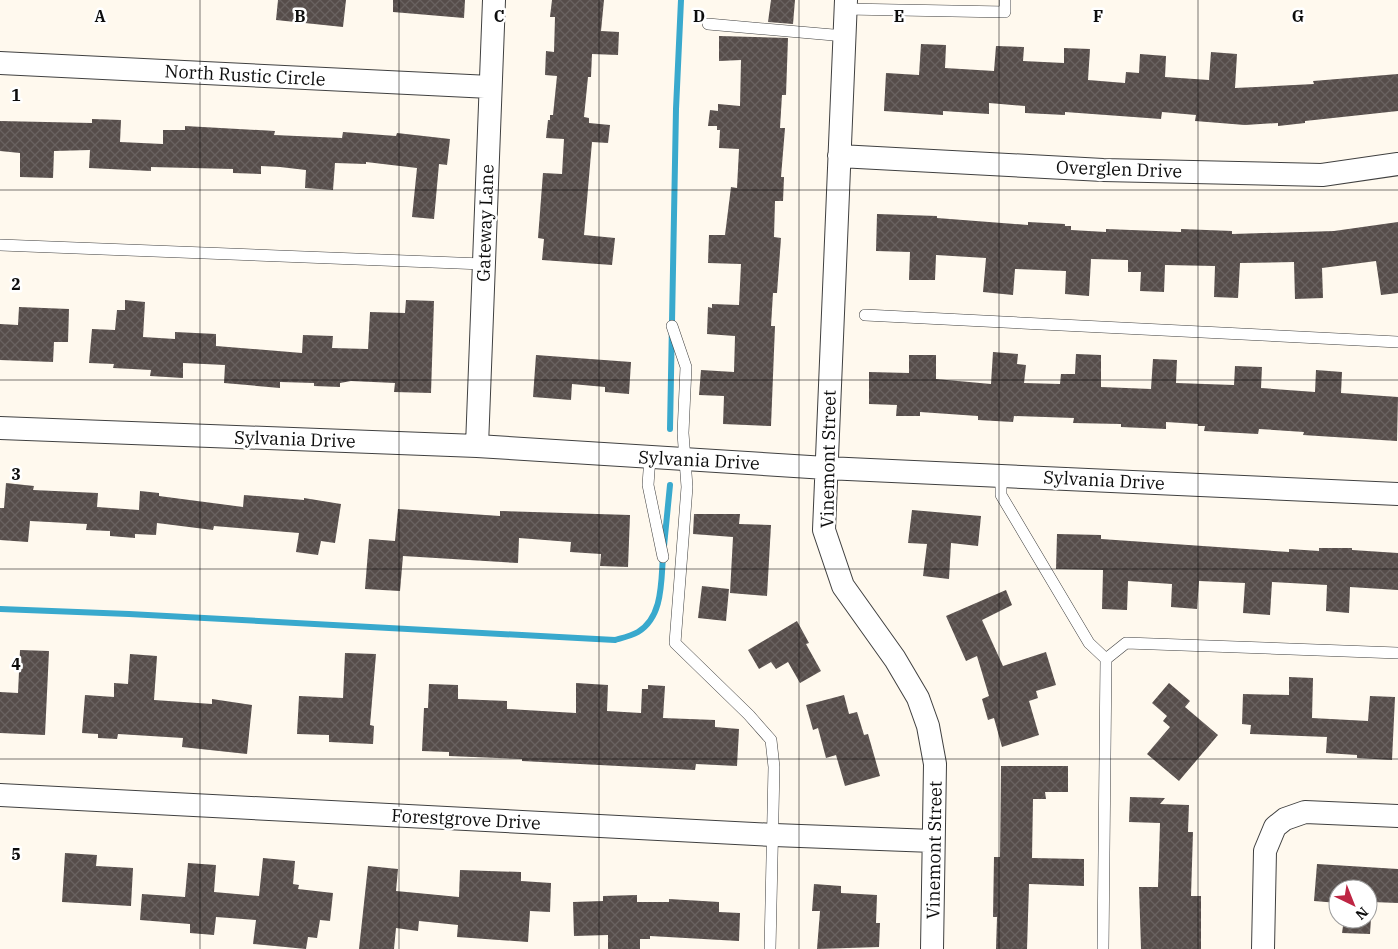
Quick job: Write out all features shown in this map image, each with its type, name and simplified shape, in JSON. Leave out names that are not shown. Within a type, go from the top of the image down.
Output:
[{"type":"street","name":"Gateway Lane","points":[[477,446],[494,0]]},
{"type":"street","name":"Vinemont Street","points":[[846,5],[824,530],[843,586],[895,658],[918,698],[928,726],[935,764],[932,841],[932,949]]},
{"type":"street","name":"North Rustic Circle","points":[[0,63],[490,87]]},
{"type":"street","name":"Overglen Drive","points":[[839,156],[1103,170],[1312,174],[1398,164]]},
{"type":"street","name":"Sylvania Drive","points":[[0,428],[477,446],[826,468],[1398,494]]},
{"type":"street","name":"Forestgrove Drive","points":[[0,795],[774,835],[932,841]]},
{"type":"street","points":[[1263,949],[1265,851],[1275,827],[1285,819],[1305,812],[1398,816]]},
{"type":"lane","points":[[846,5],[1005,12],[1005,0]]},
{"type":"lane","points":[[708,24],[845,36]]},
{"type":"lane","points":[[0,245],[484,264]]},
{"type":"lane","points":[[865,315],[1398,342]]},
{"type":"lane","points":[[672,326],[686,367],[683,433],[687,487],[675,642],[749,715],[771,740],[774,768],[774,835],[770,949]]},
{"type":"lane","points":[[650,457],[648,486],[663,557]]},
{"type":"lane","points":[[1001,475],[1001,495],[1089,643],[1106,659],[1103,949]]},
{"type":"lane","points":[[1106,659],[1126,643],[1398,653]]},
{"type":"building","points":[[278,0],[346,0],[343,27],[276,20]]},
{"type":"building","points":[[393,0],[465,0],[464,18],[393,12]]},
{"type":"building","points":[[552,0],[604,0],[601,31],[619,32],[618,55],[592,54],[591,77],[588,77],[584,117],[589,118],[589,123],[610,125],[608,143],[592,142],[584,235],[615,238],[612,265],[542,260],[544,239],[538,238],[543,173],[562,174],[564,139],[546,138],[548,120],[550,120],[550,115],[553,115],[557,76],[545,75],[546,51],[554,52],[555,17],[550,17]]},
{"type":"building","points":[[771,0],[795,0],[793,24],[768,22]]},
{"type":"building","points":[[719,36],[788,38],[786,95],[782,95],[780,128],[785,128],[781,177],[784,177],[783,201],[775,201],[774,237],[781,238],[777,293],[773,293],[771,326],[775,326],[771,426],[723,424],[724,396],[699,395],[701,370],[734,372],[735,336],[707,334],[708,307],[712,308],[712,304],[739,305],[741,264],[708,263],[709,235],[725,235],[731,187],[737,188],[739,149],[719,148],[720,130],[717,130],[717,126],[708,126],[710,110],[718,111],[718,104],[740,106],[741,60],[719,61]]},
{"type":"building","points":[[921,44],[946,45],[945,68],[994,71],[996,46],[1024,47],[1023,61],[1064,63],[1064,48],[1090,49],[1088,80],[1125,83],[1126,72],[1139,73],[1140,54],[1166,56],[1165,77],[1209,80],[1211,52],[1237,54],[1235,88],[1314,84],[1313,81],[1398,74],[1398,111],[1305,121],[1305,123],[1278,126],[1278,123],[1245,125],[1195,121],[1196,115],[1162,112],[1161,119],[1065,112],[1065,115],[1025,113],[1025,106],[989,103],[989,114],[943,111],[943,115],[884,111],[886,73],[919,75]]},
{"type":"building","points":[[92,119],[121,120],[120,142],[163,144],[163,130],[185,130],[185,126],[275,131],[274,135],[342,138],[343,132],[396,136],[397,133],[450,139],[447,165],[439,164],[434,219],[412,217],[417,168],[366,162],[366,164],[335,163],[333,190],[305,188],[306,170],[280,167],[261,166],[261,174],[233,173],[233,169],[151,167],[151,171],[89,168],[90,150],[54,151],[53,178],[20,177],[20,153],[0,151],[0,121],[92,123]]},
{"type":"building","points":[[877,214],[937,216],[937,218],[1028,225],[1028,222],[1065,224],[1065,226],[1071,226],[1071,230],[1106,232],[1106,229],[1181,232],[1181,229],[1232,231],[1232,234],[1334,231],[1398,222],[1398,293],[1381,295],[1376,261],[1322,268],[1323,298],[1295,299],[1294,262],[1240,263],[1238,298],[1214,297],[1215,266],[1165,265],[1164,292],[1140,291],[1141,272],[1128,272],[1128,260],[1091,259],[1089,296],[1065,294],[1066,271],[1015,269],[1013,295],[983,292],[986,258],[936,255],[935,280],[909,280],[910,252],[876,251]]},
{"type":"building","points":[[125,300],[145,302],[143,337],[175,339],[175,332],[216,334],[216,346],[302,353],[303,335],[333,336],[332,348],[368,349],[370,312],[405,313],[406,300],[434,301],[431,393],[394,392],[395,383],[351,381],[340,383],[340,387],[314,386],[314,383],[280,382],[280,388],[224,383],[225,365],[183,363],[183,378],[150,376],[151,370],[113,368],[114,364],[89,363],[92,329],[115,330],[117,310],[125,310]]},
{"type":"building","points":[[19,307],[69,309],[68,342],[54,342],[53,362],[0,360],[0,324],[18,325]]},
{"type":"building","points":[[993,352],[1018,354],[1017,364],[1026,365],[1024,383],[1060,384],[1061,374],[1075,374],[1076,354],[1101,355],[1101,387],[1151,389],[1153,359],[1177,360],[1176,383],[1234,385],[1235,366],[1262,367],[1261,388],[1315,392],[1316,370],[1342,372],[1341,393],[1398,397],[1397,441],[1303,435],[1304,432],[1259,429],[1258,434],[1204,431],[1205,426],[1198,426],[1198,424],[1166,422],[1166,429],[1121,427],[1121,424],[1073,423],[1074,418],[1014,416],[1013,422],[978,420],[978,416],[920,412],[920,416],[896,416],[897,405],[869,404],[869,372],[909,373],[909,355],[936,355],[936,379],[991,384]]},
{"type":"building","points":[[536,355],[631,362],[629,394],[605,392],[605,387],[572,384],[571,400],[533,397]]},
{"type":"building","points":[[6,483],[34,486],[33,490],[98,493],[97,507],[139,510],[140,491],[159,493],[159,496],[243,507],[244,495],[304,500],[304,498],[341,504],[335,543],[321,541],[318,555],[296,552],[299,533],[214,526],[213,530],[157,523],[156,535],[135,534],[135,538],[110,536],[110,531],[86,530],[87,524],[30,521],[28,542],[0,540],[0,508],[4,508]]},
{"type":"building","points":[[398,509],[500,516],[500,511],[630,515],[628,567],[600,566],[601,554],[570,552],[571,542],[519,538],[518,563],[403,556],[400,591],[365,589],[369,539],[395,541]]},
{"type":"building","points":[[912,510],[981,516],[978,546],[951,543],[949,579],[923,576],[927,544],[908,543]]},
{"type":"building","points":[[694,514],[740,514],[739,524],[771,525],[767,596],[730,593],[733,537],[693,534]]},
{"type":"building","points":[[1057,534],[1101,535],[1101,539],[1289,552],[1289,549],[1319,551],[1319,548],[1352,548],[1352,550],[1398,553],[1398,590],[1350,587],[1349,613],[1326,611],[1327,585],[1272,582],[1270,615],[1243,613],[1245,583],[1199,581],[1197,609],[1171,607],[1172,584],[1128,581],[1127,610],[1102,609],[1103,570],[1056,569]]},
{"type":"building","points":[[702,586],[729,589],[726,621],[698,618]]},
{"type":"building","points":[[1006,590],[1012,605],[982,620],[1003,666],[1046,652],[1056,685],[1036,691],[1038,698],[1029,701],[1039,735],[1002,747],[994,718],[988,720],[982,699],[989,696],[977,656],[966,661],[946,616]]},
{"type":"building","points":[[797,621],[809,643],[806,644],[821,671],[800,683],[788,662],[776,669],[771,662],[759,669],[748,650]]},
{"type":"building","points":[[20,650],[49,651],[45,735],[0,733],[0,692],[18,693]]},
{"type":"building","points":[[345,653],[376,654],[370,725],[374,726],[373,744],[329,742],[329,735],[297,734],[299,696],[343,698]]},
{"type":"building","points":[[130,654],[157,656],[154,700],[212,704],[212,699],[252,705],[247,754],[182,747],[183,738],[118,734],[117,739],[98,738],[98,734],[82,733],[85,695],[114,697],[114,683],[128,684]]},
{"type":"building","points":[[1289,677],[1313,678],[1312,718],[1368,721],[1370,696],[1395,697],[1392,760],[1357,758],[1357,755],[1326,753],[1327,737],[1250,734],[1251,725],[1242,724],[1243,694],[1289,695]]},
{"type":"building","points":[[576,683],[608,685],[607,711],[641,713],[642,689],[648,689],[648,685],[665,686],[663,718],[715,720],[715,727],[739,729],[737,766],[696,764],[695,770],[449,756],[449,752],[422,751],[424,708],[428,708],[429,684],[458,685],[458,699],[507,701],[507,709],[576,713]]},
{"type":"building","points":[[1169,683],[1190,701],[1185,707],[1218,735],[1179,781],[1147,754],[1170,727],[1163,721],[1167,716],[1152,703]]},
{"type":"building","points":[[844,695],[849,714],[857,712],[864,735],[868,734],[880,776],[845,786],[836,755],[826,758],[818,728],[813,730],[806,705]]},
{"type":"building","points":[[1001,766],[1068,766],[1068,792],[1045,792],[1046,799],[1033,799],[1032,858],[1084,859],[1084,886],[1029,884],[1027,949],[996,949],[997,917],[993,917],[994,857],[1000,857]]},
{"type":"building","points":[[1130,797],[1165,798],[1160,804],[1189,805],[1188,832],[1193,832],[1191,896],[1201,896],[1201,949],[1141,949],[1139,887],[1158,887],[1160,823],[1129,822]]},
{"type":"building","points":[[65,853],[97,855],[96,866],[133,868],[131,906],[62,902]]},
{"type":"building","points":[[263,858],[295,861],[293,884],[299,885],[298,889],[333,893],[330,921],[320,920],[317,938],[308,937],[306,949],[253,944],[256,920],[216,917],[214,935],[190,933],[190,924],[140,920],[142,894],[185,897],[188,863],[216,865],[214,892],[259,896]]},
{"type":"building","points":[[1317,864],[1398,869],[1398,903],[1378,902],[1378,879],[1328,879],[1328,902],[1314,901]]},
{"type":"building","points":[[368,866],[398,869],[396,891],[459,897],[460,870],[521,872],[521,881],[551,883],[550,912],[530,911],[528,942],[457,937],[458,925],[419,921],[418,931],[396,928],[394,949],[359,949]]},
{"type":"building","points":[[814,884],[841,886],[841,893],[877,895],[876,923],[880,923],[879,947],[817,949],[820,911],[812,911]]},
{"type":"building","points":[[637,895],[637,902],[669,902],[669,899],[719,902],[719,912],[740,913],[739,941],[650,936],[650,939],[640,939],[640,949],[608,949],[608,935],[574,936],[573,902],[603,901],[603,896]]},
{"type":"building","points":[[1343,929],[1370,929],[1370,934],[1342,933]]},
{"type":"waterway","points":[[670,429],[676,109],[681,0]]},
{"type":"waterway","points":[[664,546],[670,485]]},
{"type":"waterway","points":[[0,609],[129,614],[615,640],[638,632],[652,617],[661,588],[663,556]]}]
